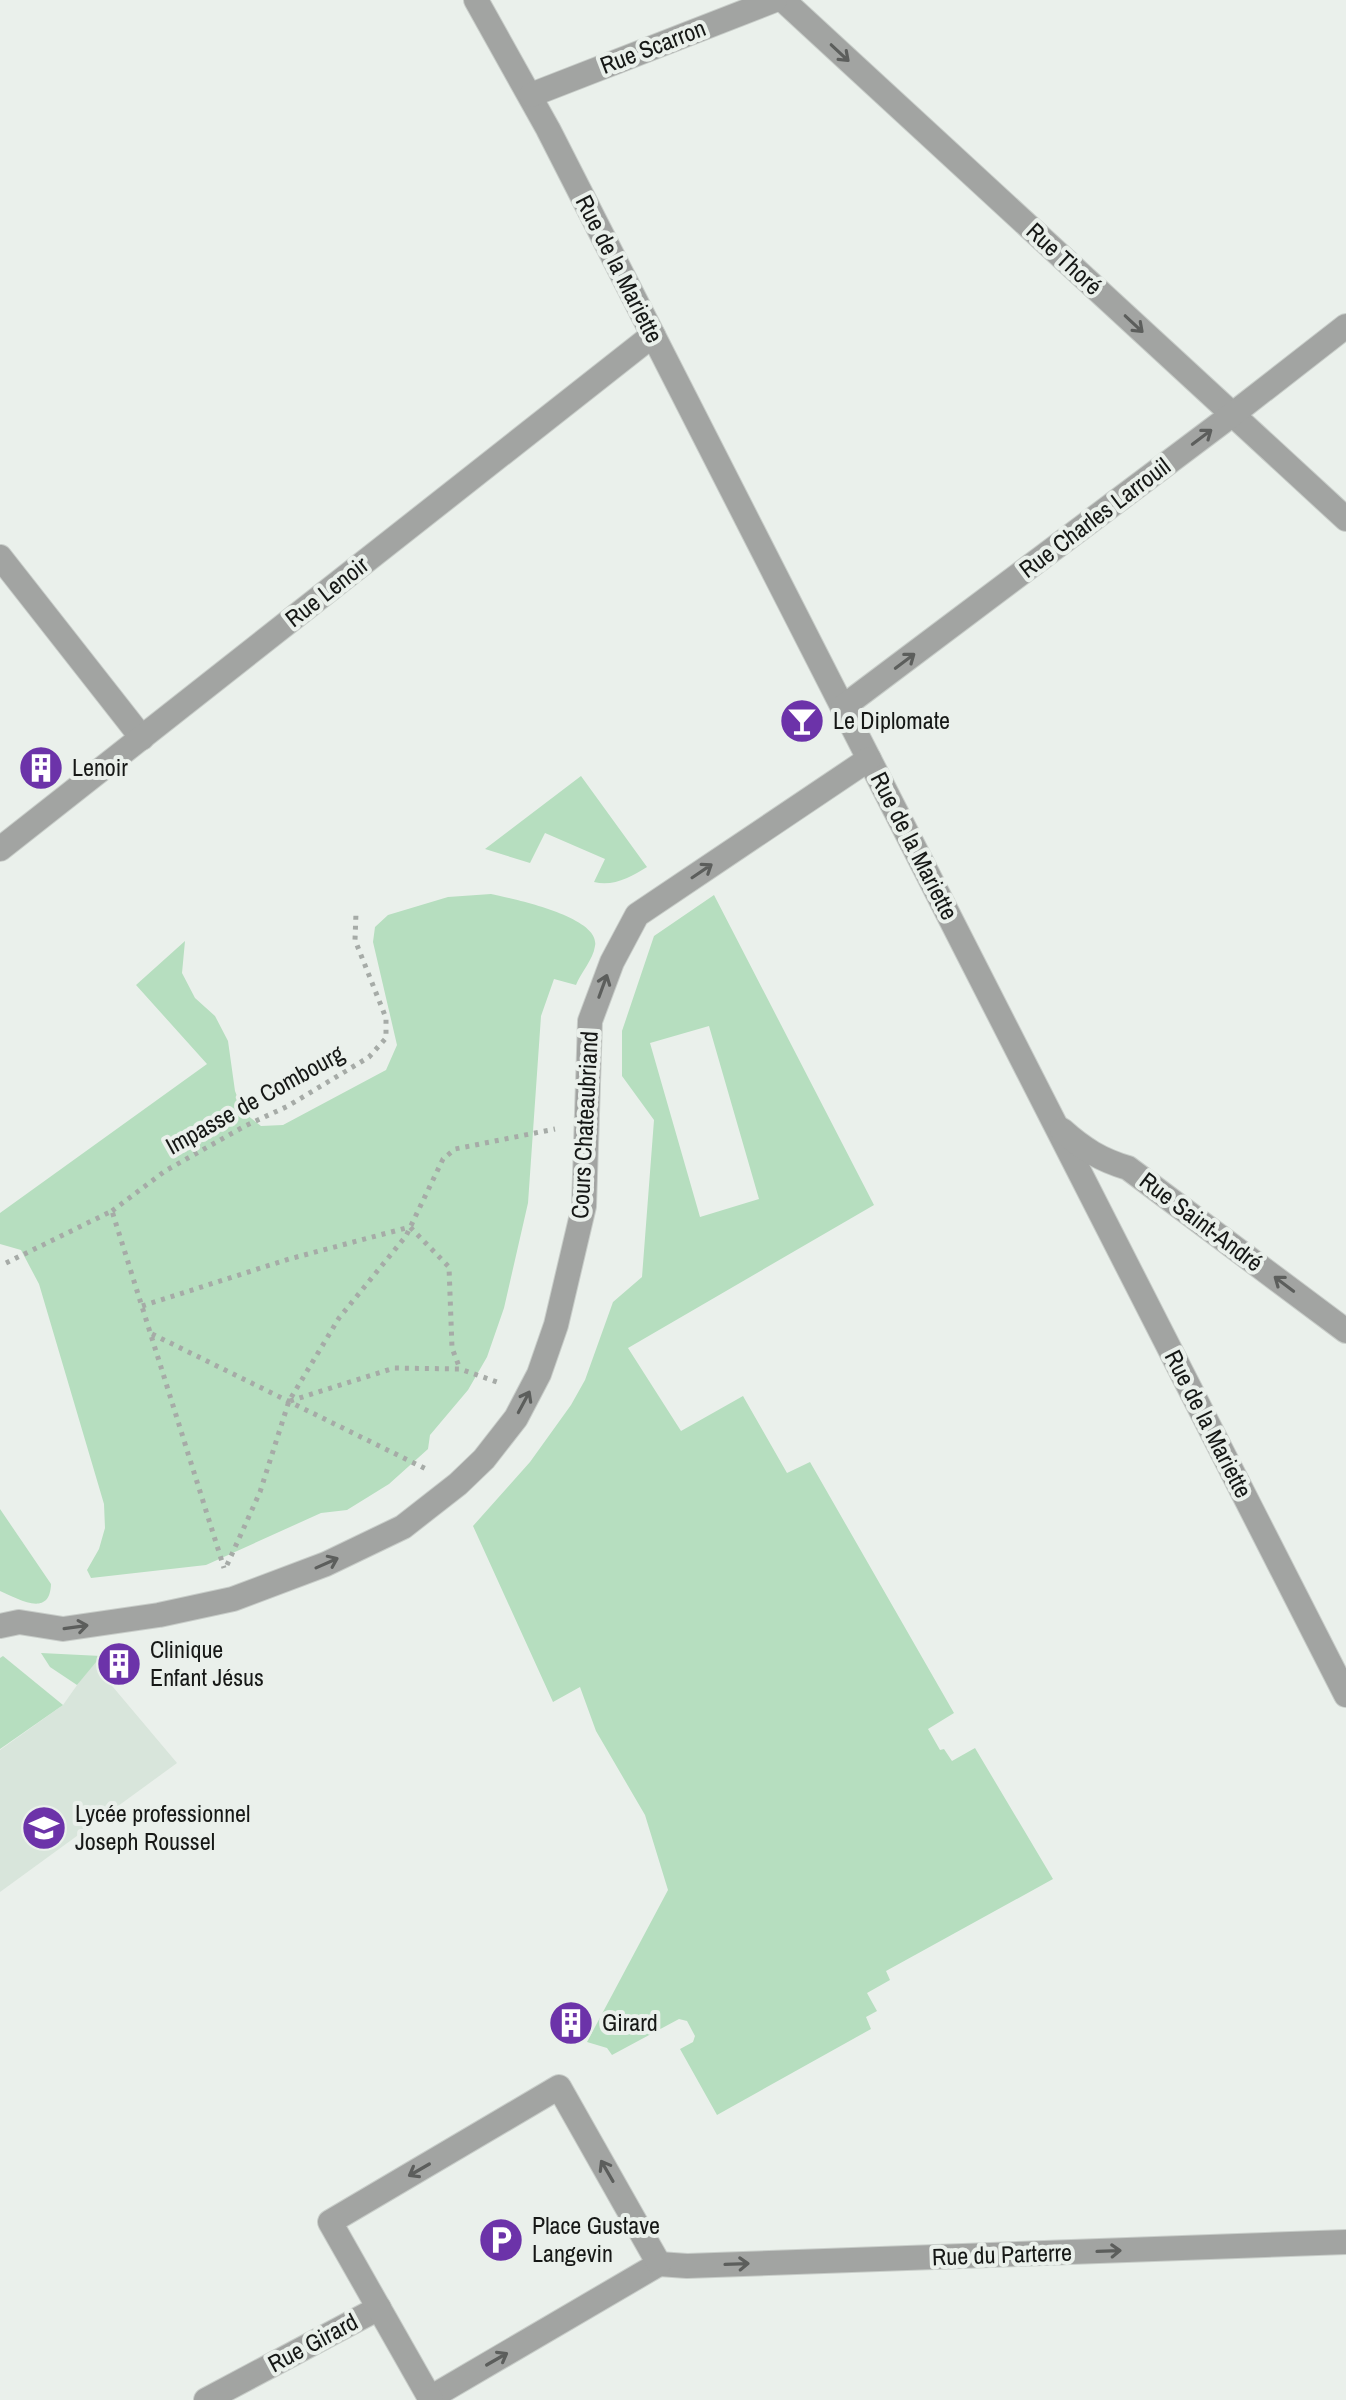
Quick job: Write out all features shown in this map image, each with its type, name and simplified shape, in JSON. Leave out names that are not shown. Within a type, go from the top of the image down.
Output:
[{"type":"street","name":"Rue de la Mariette","points":[[476,0],[531,95],[1346,1695]]},
{"type":"street","name":"Rue Scarron","points":[[531,95],[775,0]]},
{"type":"street","name":"Rue Thoré","points":[[783,0],[1346,519]]},
{"type":"street","name":"Rue Charles Larrouil","points":[[843,707],[1346,326]]},
{"type":"street","name":"Rue Lenoir","points":[[0,849],[653,335]]},
{"type":"street","points":[[0,557],[142,738]]},
{"type":"street","name":"Cours Chateaubriand","points":[[0,1626],[19,1622],[63,1629],[159,1615],[233,1599],[326,1564],[403,1527],[458,1484],[484,1459],[516,1418],[539,1374],[556,1325],[584,1206],[590,1021],[612,962],[637,915],[869,759]]},
{"type":"street","name":"Rue Saint-André","points":[[1053,1121],[1081,1147],[1103,1160],[1128,1168],[1157,1188],[1346,1331]]},
{"type":"street","points":[[559,2087],[659,2264],[430,2399],[330,2222],[559,2087]]},
{"type":"street","name":"Rue du Parterre","points":[[659,2264],[715,2265],[1346,2242]]},
{"type":"street","name":"Rue Girard","points":[[206,2400],[379,2308]]},
{"type":"path","name":"Impasse de Combourg","points":[[6,1263],[112,1211],[165,1171],[245,1126],[288,1106],[369,1057],[386,1038],[386,1018],[355,940],[356,913]]},
{"type":"path","points":[[112,1211],[225,1570],[260,1492],[289,1401],[339,1318],[410,1227],[443,1159],[455,1149],[587,1122]]},
{"type":"path","points":[[142,1306],[289,1259],[410,1227]]},
{"type":"path","points":[[410,1227],[449,1267],[452,1348],[460,1369]]},
{"type":"path","points":[[151,1333],[458,1484]]},
{"type":"path","points":[[289,1401],[394,1368],[460,1369],[529,1393]]},
{"type":"shaded area","name":"Lycée professionnel Joseph Roussel","points":[[101,1656],[102,1674],[177,1763],[0,1892],[0,1750],[63,1705]]},
{"type":"green space","points":[[581,776],[647,867],[615,882],[594,882],[605,859],[545,833],[530,863],[485,849]]},
{"type":"green space","points":[[491,894],[571,918],[593,936],[595,946],[576,985],[554,979],[541,1016],[528,1203],[504,1308],[487,1357],[468,1390],[430,1435],[428,1449],[389,1484],[347,1510],[321,1513],[206,1565],[91,1578],[87,1570],[99,1549],[105,1528],[104,1504],[39,1284],[21,1250],[0,1244],[0,1213],[207,1064],[136,985],[185,941],[182,973],[195,998],[215,1016],[228,1041],[235,1091],[243,1112],[261,1126],[283,1125],[386,1070],[397,1045],[373,942],[375,927],[388,915],[448,897]]},
{"type":"green space","points":[[714,895],[874,1205],[628,1348],[681,1431],[743,1396],[787,1473],[810,1462],[954,1713],[928,1729],[940,1750],[944,1749],[952,1761],[975,1748],[1053,1879],[886,1971],[890,1980],[867,1993],[877,2011],[866,2017],[871,2029],[717,2115],[680,2049],[693,2042],[695,2036],[687,2021],[679,2019],[612,2055],[607,2048],[587,2042],[668,1890],[645,1815],[596,1731],[580,1687],[553,1702],[473,1526],[530,1462],[571,1405],[585,1380],[613,1302],[642,1277],[654,1120],[622,1076],[622,1031],[654,936]],"holes":[[[709,1026],[759,1199],[700,1217],[650,1043]]]},
{"type":"green space","points":[[0,1509],[51,1584],[45,1601],[23,1601],[0,1591]]},
{"type":"green space","points":[[41,1653],[101,1656],[77,1685],[50,1667]]},
{"type":"green space","points":[[3,1656],[63,1705],[0,1749],[0,1658]]},
{"type":"place","name":"Le Diplomate","points":[[802,721]]},
{"type":"place","name":"Lenoir","points":[[41,768]]},
{"type":"place","name":"Clinique Enfant Jésus","points":[[119,1664]]},
{"type":"place","name":"Lycée professionnel Joseph Roussel","points":[[44,1828]]},
{"type":"place","name":"Girard","points":[[571,2023]]},
{"type":"place","name":"Place Gustave Langevin","points":[[501,2240]]}]
